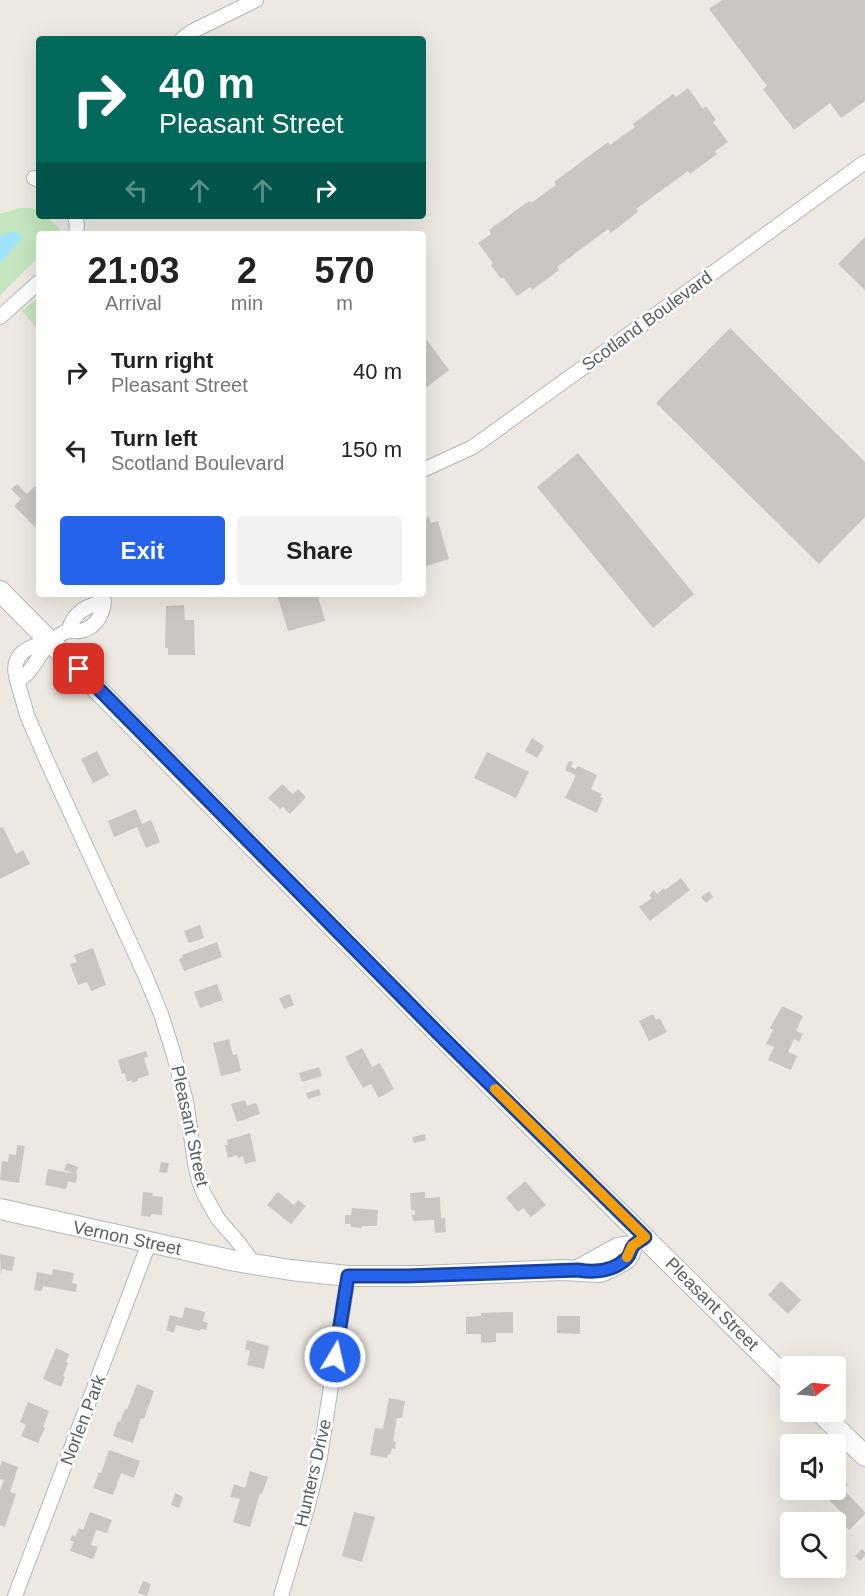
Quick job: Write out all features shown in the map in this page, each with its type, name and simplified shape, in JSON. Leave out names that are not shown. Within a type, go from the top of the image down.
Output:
[{"type":"main road","points":[[0,591],[437,1032],[639,1242],[626,1258],[600,1272],[578,1270],[348,1276],[254,1264]]},
{"type":"main road","name":"Vernon Street","points":[[0,1209],[254,1264]]},
{"type":"main road","name":"Pleasant Street","points":[[639,1242],[780,1373]]},
{"type":"main road","points":[[830,1422],[865,1456]]},
{"type":"street","points":[[185,36],[256,0]]},
{"type":"street","name":"Scotland Boulevard","points":[[426,469],[473,447],[865,162]]},
{"type":"street","points":[[0,317],[36,285]]},
{"type":"street","points":[[51,641],[68,631],[84,631],[91,627],[102,613],[107,597]]},
{"type":"street","name":"Pleasant Street","points":[[51,641],[27,648],[21,652],[16,663],[15,673],[27,715],[161,1014],[182,1085],[195,1163],[204,1194],[218,1219],[254,1264]]},
{"type":"street","name":"Norlen Park","points":[[15,1596],[149,1243]]},
{"type":"street","name":"Hunters Drive","points":[[281,1596],[320,1457],[348,1276]]},
{"type":"green space","points":[[19,208],[33,208],[36,210],[36,219],[48,219],[60,231],[36,231],[36,260],[0,295],[0,264],[22,237],[0,236],[0,214]]},
{"type":"green space","points":[[36,299],[36,327],[22,311]]},
{"type":"water","points":[[15,231],[22,237],[0,264],[0,236]]},
{"type":"building","points":[[722,0],[865,0],[865,101],[841,118],[830,103],[794,130],[763,89],[767,86],[709,9]]},
{"type":"building","points":[[688,88],[703,109],[706,106],[716,120],[713,122],[728,142],[715,151],[717,154],[690,174],[688,171],[636,209],[638,212],[611,233],[608,229],[557,267],[559,270],[532,290],[530,287],[517,296],[503,277],[501,279],[491,265],[493,263],[478,243],[491,234],[489,230],[556,185],[554,182],[608,142],[610,145],[635,127],[633,124],[673,94],[676,97]]},
{"type":"building","points":[[865,237],[865,290],[838,264]]},
{"type":"building","points":[[730,328],[865,462],[865,517],[819,564],[656,403]]},
{"type":"building","points":[[426,339],[449,370],[426,388]]},
{"type":"building","points":[[578,453],[694,594],[653,628],[537,487]]},
{"type":"building","points":[[17,484],[27,494],[36,487],[36,528],[14,506],[21,499],[11,489]]},
{"type":"building","points":[[429,517],[431,523],[438,521],[449,559],[426,566],[426,518]]},
{"type":"building","points":[[278,597],[318,597],[325,621],[288,631]]},
{"type":"building","points":[[184,605],[185,620],[194,620],[195,655],[168,655],[168,648],[165,648],[166,606]]},
{"type":"building","points":[[532,738],[544,746],[537,758],[525,751]]},
{"type":"building","points":[[97,751],[109,775],[93,783],[81,759]]},
{"type":"building","points":[[487,752],[529,772],[516,798],[474,778]]},
{"type":"building","points":[[569,761],[573,762],[571,767],[576,769],[578,766],[597,775],[591,789],[602,794],[600,797],[603,798],[597,813],[565,798],[576,775],[565,770]]},
{"type":"building","points":[[282,784],[293,794],[298,789],[306,797],[290,814],[283,807],[280,809],[268,798]]},
{"type":"building","points":[[136,809],[142,824],[151,820],[160,842],[146,848],[137,827],[114,837],[108,821]]},
{"type":"building","points":[[3,827],[16,854],[23,850],[30,864],[0,879],[0,828]]},
{"type":"building","points":[[681,878],[690,890],[650,921],[639,907],[652,898],[649,895],[654,890],[657,894]]},
{"type":"building","points":[[709,891],[713,897],[706,903],[701,897]]},
{"type":"building","points":[[200,925],[204,938],[189,943],[184,931]]},
{"type":"building","points":[[217,942],[222,957],[184,971],[179,959],[183,957],[182,955]]},
{"type":"building","points":[[93,948],[106,985],[91,991],[87,982],[78,985],[70,964],[77,962],[74,955]]},
{"type":"building","points":[[217,984],[223,1000],[200,1008],[194,992]]},
{"type":"building","points":[[290,994],[294,1005],[284,1009],[279,998]]},
{"type":"building","points":[[782,1006],[803,1016],[796,1031],[803,1034],[799,1042],[794,1039],[788,1052],[797,1056],[791,1070],[768,1060],[774,1047],[766,1044],[773,1030],[770,1028]]},
{"type":"building","points":[[653,1014],[656,1020],[660,1018],[667,1032],[649,1041],[639,1021]]},
{"type":"building","points":[[229,1039],[233,1055],[237,1054],[241,1071],[221,1076],[213,1043]]},
{"type":"building","points":[[362,1048],[372,1067],[380,1063],[394,1089],[379,1098],[371,1084],[363,1088],[345,1057]]},
{"type":"building","points":[[146,1051],[148,1057],[144,1058],[149,1075],[132,1083],[132,1080],[127,1082],[118,1060]]},
{"type":"building","points":[[319,1067],[322,1076],[302,1082],[299,1073]]},
{"type":"building","points":[[319,1089],[321,1095],[308,1099],[306,1093]]},
{"type":"building","points":[[245,1100],[247,1106],[256,1103],[260,1114],[237,1122],[231,1104]]},
{"type":"building","points":[[250,1133],[256,1161],[245,1164],[243,1156],[228,1158],[225,1145],[228,1145],[227,1140]]},
{"type":"building","points":[[425,1134],[426,1140],[414,1143],[412,1137]]},
{"type":"building","points":[[17,1145],[25,1146],[19,1183],[0,1180],[2,1161],[8,1162],[9,1154],[16,1155]]},
{"type":"building","points":[[161,1162],[169,1163],[167,1173],[159,1172]]},
{"type":"building","points":[[67,1163],[78,1167],[76,1174],[64,1170]]},
{"type":"building","points":[[48,1169],[77,1174],[76,1183],[68,1181],[66,1189],[45,1185]]},
{"type":"building","points":[[525,1181],[546,1205],[531,1217],[523,1208],[518,1212],[506,1198]]},
{"type":"building","points":[[143,1192],[163,1197],[162,1215],[141,1216]]},
{"type":"building","points":[[278,1192],[294,1205],[298,1200],[306,1206],[291,1224],[267,1205]]},
{"type":"building","points":[[425,1192],[425,1198],[440,1197],[441,1218],[445,1218],[446,1232],[435,1233],[434,1220],[413,1221],[412,1215],[415,1215],[415,1210],[411,1210],[410,1193]]},
{"type":"building","points":[[352,1208],[378,1210],[377,1226],[362,1226],[362,1228],[345,1224],[345,1215],[351,1215]]},
{"type":"building","points":[[0,1254],[15,1257],[12,1271],[2,1269],[1,1275]]},
{"type":"building","points":[[53,1269],[74,1273],[72,1283],[77,1284],[76,1292],[43,1286],[42,1291],[34,1290],[37,1272],[52,1275]]},
{"type":"building","points":[[781,1281],[801,1300],[788,1314],[768,1295]]},
{"type":"building","points":[[185,1307],[205,1312],[203,1321],[208,1323],[206,1330],[200,1329],[200,1331],[176,1325],[174,1333],[166,1330],[170,1315],[182,1318]]},
{"type":"building","points":[[513,1312],[513,1333],[496,1333],[496,1342],[481,1343],[481,1334],[466,1334],[466,1317],[481,1316],[481,1313]]},
{"type":"building","points":[[557,1316],[580,1316],[580,1334],[557,1333]]},
{"type":"building","points":[[247,1340],[269,1346],[264,1369],[247,1365],[250,1351],[245,1349]]},
{"type":"building","points":[[56,1348],[69,1354],[61,1387],[43,1379]]},
{"type":"building","points":[[137,1384],[154,1391],[144,1419],[141,1418],[133,1443],[113,1436],[118,1421],[120,1422],[125,1409],[127,1410]]},
{"type":"building","points":[[389,1398],[405,1401],[402,1418],[397,1418],[393,1441],[396,1442],[395,1449],[392,1448],[387,1458],[370,1455],[375,1428],[383,1429]]},
{"type":"building","points":[[28,1402],[49,1411],[38,1443],[21,1436],[26,1425],[20,1422]]},
{"type":"building","points":[[109,1450],[140,1461],[134,1478],[121,1473],[113,1495],[93,1488]]},
{"type":"building","points":[[2,1461],[18,1467],[10,1492],[16,1494],[5,1527],[0,1525],[0,1491],[4,1480],[0,1479]]},
{"type":"building","points":[[250,1471],[268,1477],[262,1494],[260,1493],[250,1527],[233,1522],[240,1499],[230,1497],[234,1484],[245,1488]]},
{"type":"building","points":[[846,1492],[865,1514],[849,1530],[846,1527],[846,1512],[841,1512],[829,1500],[846,1500]]},
{"type":"building","points":[[175,1493],[183,1497],[179,1508],[171,1505]]},
{"type":"building","points":[[90,1512],[112,1520],[107,1533],[96,1530],[91,1545],[98,1547],[93,1559],[70,1551],[74,1542],[70,1540],[72,1535],[75,1537],[79,1528],[83,1530]]},
{"type":"building","points":[[354,1512],[375,1517],[362,1562],[342,1556]]},
{"type":"building","points":[[862,1549],[865,1556],[860,1561],[855,1556]]},
{"type":"building","points":[[143,1581],[151,1584],[147,1596],[138,1593]]},
{"type":"slow traffic","points":[[495,1089],[645,1237],[632,1246],[627,1257]]},
{"type":"route","points":[[79,669],[437,1032],[645,1237],[632,1246],[626,1258],[600,1272],[578,1270],[348,1276],[335,1357]]}]
